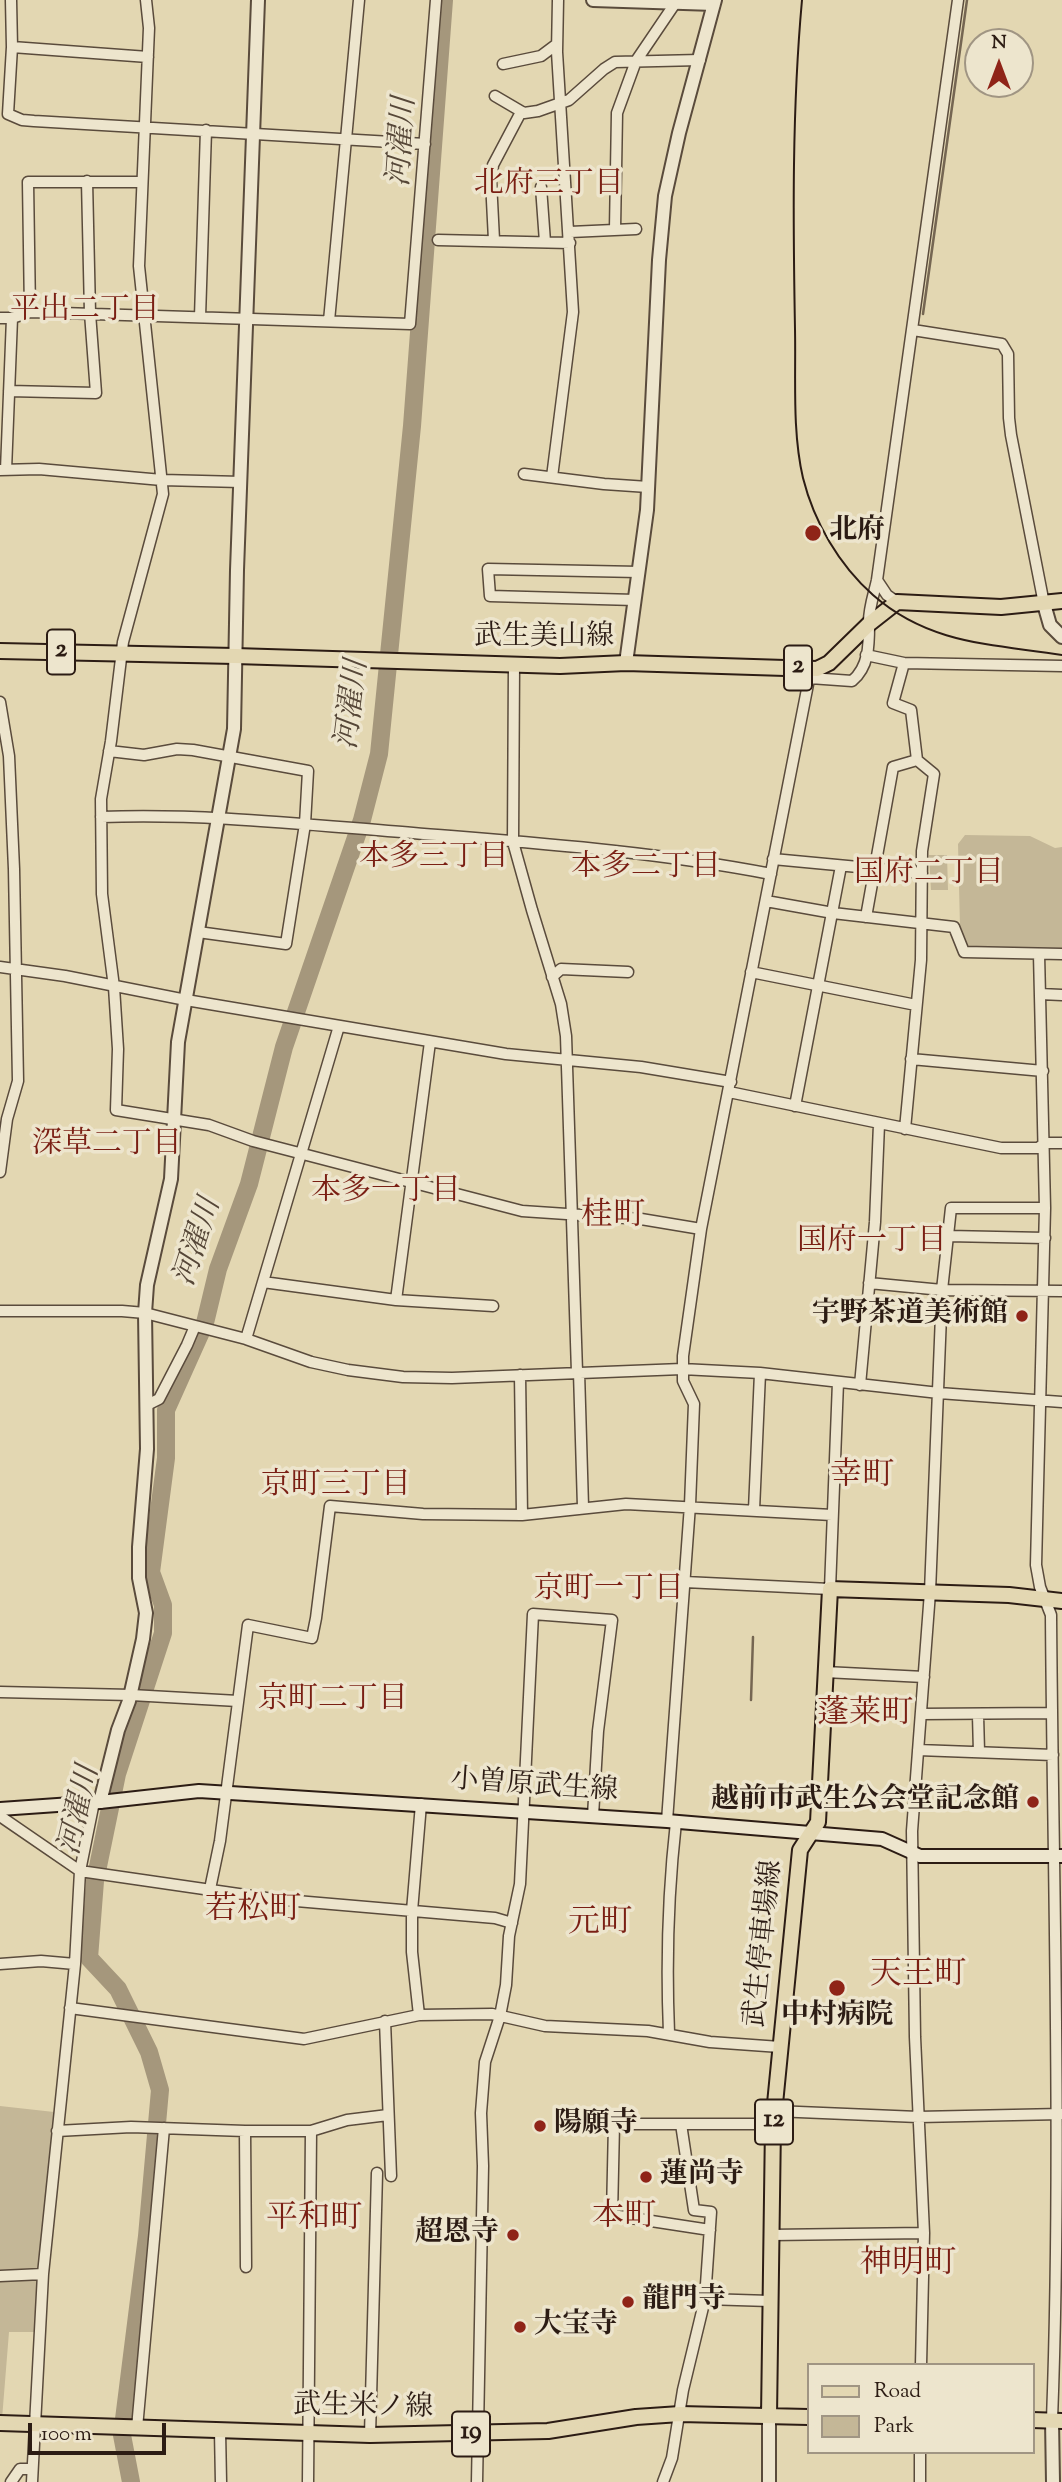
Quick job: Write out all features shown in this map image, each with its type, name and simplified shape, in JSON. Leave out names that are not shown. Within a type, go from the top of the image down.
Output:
[{"type":"main road","points":[[897,602],[964,607],[1054,602]]},
{"type":"main road","name":"2","points":[[811,673],[829,663],[869,624],[897,602]]},
{"type":"main road","name":"武生美山線","points":[[0,651],[514,665],[589,666],[626,663],[811,673]]},
{"type":"main road","points":[[830,1590],[930,1592],[1062,1601]]},
{"type":"main road","name":"武生停車場線","points":[[769,2416],[774,2118],[800,1850],[818,1822],[830,1590]]},
{"type":"main road","name":"武生米ノ線","points":[[0,2423],[370,2435],[548,2431],[636,2417],[680,2414],[806,2417]]},
{"type":"main road","points":[[1034,2420],[1057,2420]]},
{"type":"street","points":[[11,0],[12,47],[5,86],[8,114],[14,118],[425,144]]},
{"type":"street","points":[[146,0],[148,57],[139,256],[163,499],[121,653],[101,799],[102,894],[114,987],[118,1049],[116,1110],[209,1125],[253,1141],[522,1211],[641,1219],[701,1229]]},
{"type":"street","points":[[32,2482],[43,2274],[75,1964],[80,1871],[102,1802],[118,1730],[131,1695],[146,1613],[139,1578],[139,1547],[147,1449],[147,1285],[171,1179],[178,1042],[234,729],[258,0]]},
{"type":"street","points":[[329,321],[359,0]]},
{"type":"street","points":[[0,318],[12,318],[30,312],[410,324],[436,0]]},
{"type":"street","points":[[552,477],[573,312],[557,44],[558,0]]},
{"type":"street","points":[[593,0],[715,2],[665,196],[659,260],[646,524],[626,663]]},
{"type":"street","points":[[668,2034],[666,1959],[671,1821],[694,1405],[682,1381],[687,1319],[701,1229],[811,673],[852,681],[860,674],[866,655],[958,0]]},
{"type":"street","points":[[615,229],[617,113],[636,61],[676,2]]},
{"type":"street","points":[[503,64],[541,56],[557,44]]},
{"type":"street","points":[[12,47],[148,57]]},
{"type":"street","points":[[495,96],[521,112],[532,113],[571,98],[611,64],[699,60]]},
{"type":"street","points":[[494,240],[491,181],[493,165],[521,112]]},
{"type":"street","points":[[200,317],[206,130]]},
{"type":"street","points":[[9,391],[96,393],[90,313],[87,181]]},
{"type":"street","points":[[30,312],[28,182],[142,182]]},
{"type":"street","points":[[541,187],[545,242]]},
{"type":"street","points":[[438,240],[545,242],[615,229],[636,229]]},
{"type":"street","points":[[12,318],[3,470],[57,470],[162,480],[242,482]]},
{"type":"street","points":[[913,330],[1002,344],[1009,354],[1010,427],[1054,602],[1049,625],[1062,637]]},
{"type":"street","points":[[524,474],[648,487]]},
{"type":"street","points":[[635,600],[490,596],[488,569],[639,572]]},
{"type":"street","points":[[877,580],[887,595],[897,602]]},
{"type":"street","points":[[866,655],[904,663],[1062,666]]},
{"type":"street","points":[[904,663],[893,703],[911,710],[917,760],[934,774],[922,852],[922,925],[905,1129]]},
{"type":"street","points":[[514,665],[513,842],[563,1014],[567,1059],[583,1507]]},
{"type":"street","points":[[0,702],[9,756],[18,1081],[7,1119],[0,1172]]},
{"type":"street","points":[[109,751],[144,755],[177,749],[308,771],[305,824],[285,944],[198,932]]},
{"type":"street","points":[[866,917],[893,767],[917,760]]},
{"type":"street","points":[[101,817],[160,815],[305,824],[693,859],[771,874]]},
{"type":"street","points":[[773,859],[922,873]]},
{"type":"street","points":[[795,1106],[841,866]]},
{"type":"street","points":[[766,901],[833,913],[954,927],[964,952],[1062,954]]},
{"type":"street","points":[[1039,954],[1045,1143],[1045,1290],[1036,1565],[1050,1612],[1051,1713],[1057,1724],[1053,1755],[1058,1816],[1059,2299],[1057,2420],[1052,2482]]},
{"type":"street","points":[[0,967],[531,1058],[641,1067],[730,1087],[795,1106],[1001,1148],[1038,1148],[1045,1143],[1062,1143]]},
{"type":"street","points":[[552,977],[561,969],[628,972]]},
{"type":"street","points":[[751,972],[916,1005]]},
{"type":"street","points":[[1040,995],[1062,995]]},
{"type":"street","points":[[246,1339],[340,1026]]},
{"type":"street","points":[[396,1300],[430,1042]]},
{"type":"street","points":[[911,1059],[1043,1071]]},
{"type":"street","points":[[860,1385],[879,1124]]},
{"type":"street","points":[[921,2363],[924,2233],[918,2117],[913,1854],[930,1592],[942,1290],[951,1208],[1045,1209]]},
{"type":"street","points":[[948,1236],[1045,1238]]},
{"type":"street","points":[[263,1282],[396,1300],[493,1306]]},
{"type":"street","points":[[869,1283],[942,1290],[1062,1291]]},
{"type":"street","points":[[0,1311],[145,1313],[246,1339],[311,1362],[360,1371],[428,1378],[682,1369],[760,1373],[939,1393],[1062,1402]]},
{"type":"street","points":[[147,1405],[159,1399],[195,1326]]},
{"type":"street","points":[[754,1510],[760,1373]]},
{"type":"street","points":[[520,1375],[522,1515]]},
{"type":"street","points":[[685,1582],[830,1590],[838,1382]]},
{"type":"street","points":[[210,1889],[220,1841],[248,1625],[312,1638],[330,1506],[423,1514],[522,1515],[626,1504],[690,1505],[832,1515]]},
{"type":"street","points":[[477,2482],[483,2166],[481,2113],[485,2062],[500,2016],[520,1884],[533,1614],[612,1620],[598,1731],[593,1816]]},
{"type":"street","points":[[825,1672],[923,1677]]},
{"type":"street","points":[[0,1692],[238,1701]]},
{"type":"street","points":[[921,1714],[1051,1713]]},
{"type":"street","points":[[978,1715],[979,1752]]},
{"type":"street","points":[[918,1750],[1053,1755]]},
{"type":"street","name":"小曽原武生線","points":[[0,1808],[102,1802],[188,1791],[671,1821],[888,1840],[913,1854],[1058,1856]]},
{"type":"street","points":[[419,2015],[412,1964],[412,1911],[421,1804]]},
{"type":"street","points":[[0,1816],[80,1871],[273,1899],[495,1917],[512,1923]]},
{"type":"street","points":[[0,1964],[41,1961],[75,1964]]},
{"type":"street","points":[[70,2008],[304,2039],[419,2015],[500,2016],[545,2026],[668,2034],[710,2042],[780,2047]]},
{"type":"street","points":[[385,2021],[391,2176]]},
{"type":"street","points":[[710,2230],[612,2215],[614,2124],[681,2124],[774,2118],[1060,2114]]},
{"type":"street","points":[[57,2131],[131,2127],[245,2132],[311,2130],[347,2120],[388,2115]]},
{"type":"street","points":[[663,2482],[672,2458],[705,2299],[710,2230],[710,2212],[694,2210],[681,2124]]},
{"type":"street","points":[[134,2428],[164,2128]]},
{"type":"street","points":[[308,2482],[311,2130]]},
{"type":"street","points":[[245,2132],[246,2267]]},
{"type":"street","points":[[370,2435],[377,2173]]},
{"type":"street","points":[[771,2235],[924,2233]]},
{"type":"street","points":[[0,2276],[43,2274]]},
{"type":"street","points":[[705,2299],[770,2301]]},
{"type":"street","points":[[769,2416],[769,2482]]},
{"type":"street","points":[[220,2431],[221,2482]]},
{"type":"street","points":[[920,2454],[920,2482]]},
{"type":"street","points":[[10,2482],[20,2469],[32,2469]]},
{"type":"green space","points":[[965,835],[1030,836],[1055,848],[1062,847],[1062,949],[969,947],[960,927],[958,844]]},
{"type":"green space","points":[[929,855],[947,855],[948,890],[931,890]]},
{"type":"green space","points":[[0,2106],[54,2112],[36,2332],[9,2332],[2,2419],[0,2419]]},
{"type":"waterway","name":"河濯川","points":[[131,2482],[122,2435],[147,2236],[160,2090],[149,2052],[118,1989],[89,1958],[95,1881],[117,1774],[163,1633],[163,1605],[151,1572],[166,1458],[166,1410],[205,1323],[218,1269],[249,1184],[284,1047],[362,820],[379,754],[412,426],[444,0]]},
{"type":"waterway","points":[[923,314],[967,0]]},
{"type":"waterway","points":[[751,1700],[753,1637]]},
{"type":"tram line","points":[[802,0],[794,164],[795,404],[803,478],[814,511],[829,542],[849,570],[873,595],[917,624],[963,640],[1062,655]]},
{"type":"place","name":"北府","points":[[813,533]]},
{"type":"place","name":"宇野茶道美術館","points":[[1022,1316]]},
{"type":"place","name":"越前市武生公会堂記念館","points":[[1033,1802]]},
{"type":"place","name":"中村病院","points":[[837,1988]]},
{"type":"place","name":"陽願寺","points":[[540,2126]]},
{"type":"place","name":"蓮尚寺","points":[[646,2177]]},
{"type":"place","name":"超恩寺","points":[[513,2235]]},
{"type":"place","name":"龍門寺","points":[[628,2302]]},
{"type":"place","name":"大宝寺","points":[[520,2327]]},
{"type":"district","name":"北府三丁目","points":[[549,187]]},
{"type":"district","name":"平出二丁目","points":[[85,313]]},
{"type":"district","name":"本多三丁目","points":[[434,860]]},
{"type":"district","name":"本多二丁目","points":[[646,870]]},
{"type":"district","name":"国府二丁目","points":[[929,876]]},
{"type":"district","name":"深草二丁目","points":[[107,1147]]},
{"type":"district","name":"本多一丁目","points":[[386,1194]]},
{"type":"district","name":"桂町","points":[[613,1219]]},
{"type":"district","name":"国府一丁目","points":[[872,1244]]},
{"type":"district","name":"幸町","points":[[862,1479]]},
{"type":"district","name":"京町三丁目","points":[[336,1488]]},
{"type":"district","name":"京町一丁目","points":[[609,1592]]},
{"type":"district","name":"京町二丁目","points":[[333,1702]]},
{"type":"district","name":"蓬莱町","points":[[865,1717]]},
{"type":"district","name":"若松町","points":[[253,1913]]},
{"type":"district","name":"元町","points":[[600,1926]]},
{"type":"district","name":"天王町","points":[[918,1978]]},
{"type":"district","name":"本町","points":[[624,2220]]},
{"type":"district","name":"平和町","points":[[314,2222]]},
{"type":"district","name":"神明町","points":[[908,2267]]}]
